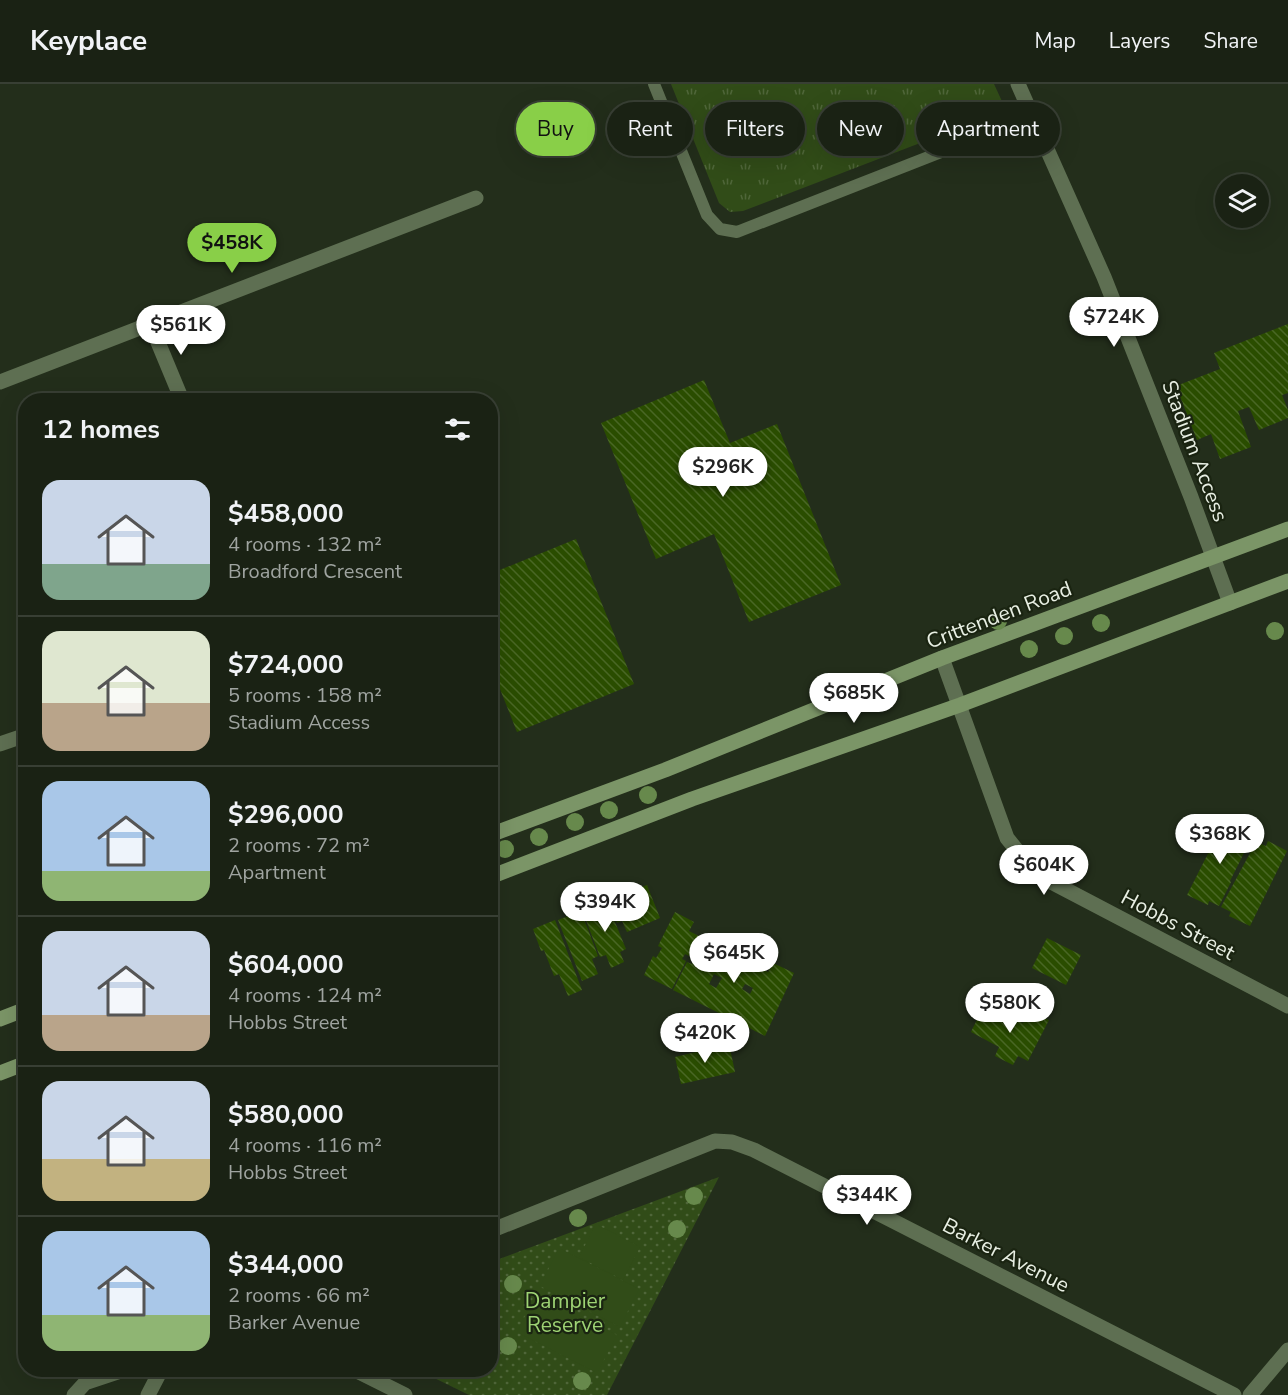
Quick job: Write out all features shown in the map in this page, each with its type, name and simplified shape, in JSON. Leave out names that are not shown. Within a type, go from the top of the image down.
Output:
[{"type":"main road","name":"Crittenden Road","points":[[498,832],[665,770],[942,658],[1288,529]]},
{"type":"main road","points":[[498,874],[692,799],[960,705],[1288,581]]},
{"type":"main road","points":[[0,1019],[18,1012]]},
{"type":"main road","points":[[0,1072],[18,1066]]},
{"type":"street","name":"Stadium Access","points":[[1018,84],[1026,102]]},
{"type":"street","name":"Stadium Access","points":[[1051,156],[1104,277],[1191,497],[1230,603]]},
{"type":"street","points":[[0,382],[476,198]]},
{"type":"street","points":[[150,323],[179,393]]},
{"type":"street","name":"Hobbs Street","points":[[942,658],[1007,838],[1036,873],[1288,1006]]},
{"type":"street","points":[[0,744],[18,738]]},
{"type":"street","name":"Barker Avenue","points":[[498,1228],[715,1141],[732,1142],[754,1150],[1234,1395]]},
{"type":"street","points":[[1250,1395],[1288,1350]]},
{"type":"street","points":[[74,1395],[85,1383],[103,1377]]},
{"type":"street","points":[[148,1395],[157,1377]]},
{"type":"street","points":[[369,1377],[405,1395]]},
{"type":"lane","points":[[654,84],[707,215],[720,229],[737,232],[931,156]]},
{"type":"green space","points":[[671,84],[994,84],[1002,102],[916,102],[916,145],[904,149],[904,102],[817,102],[817,156],[886,156],[743,211],[730,212],[719,203],[693,139],[693,102],[678,102]]},
{"type":"green space","name":"Dampier Reserve","points":[[719,1177],[607,1395],[469,1395],[432,1377],[498,1377],[498,1259]]},
{"type":"green space","points":[[596,1224],[640,1247],[623,1280],[579,1257]]},
{"type":"green space","points":[[559,1248],[639,1289],[620,1327],[540,1286]]},
{"type":"green space","points":[[536,1294],[617,1335],[597,1373],[517,1332]]},
{"type":"building","points":[[1288,324],[1288,393],[1282,395],[1288,410],[1288,418],[1259,430],[1249,407],[1238,411],[1251,447],[1220,459],[1211,434],[1197,440],[1176,386],[1220,369],[1214,353]]},
{"type":"building","points":[[704,380],[730,443],[777,424],[841,585],[749,622],[714,534],[656,559],[601,423]]},
{"type":"building","points":[[576,539],[634,684],[517,732],[498,684],[498,571]]},
{"type":"building","points":[[1225,820],[1244,829],[1241,834],[1251,839],[1219,906],[1209,901],[1208,905],[1187,895]]},
{"type":"building","points":[[1268,841],[1287,851],[1250,926],[1229,916],[1231,912],[1221,907],[1256,842],[1266,846]]},
{"type":"building","points":[[647,885],[660,918],[627,932],[622,921],[617,923],[608,900]]},
{"type":"building","points":[[606,900],[626,949],[620,952],[624,962],[611,968],[606,955],[600,957],[582,910]]},
{"type":"building","points":[[581,911],[598,956],[592,959],[598,974],[582,981],[558,920]]},
{"type":"building","points":[[675,912],[694,922],[689,931],[699,936],[689,956],[685,954],[682,959],[686,961],[672,989],[644,975],[653,956],[656,958],[662,948],[658,946]]},
{"type":"building","points":[[555,920],[582,990],[568,996],[559,974],[554,976],[533,929]]},
{"type":"building","points":[[714,933],[734,943],[728,956],[735,942],[754,952],[749,961],[758,967],[768,972],[773,963],[794,973],[765,1036],[673,990],[687,962],[692,964],[694,958],[691,956],[700,938],[710,943]],"holes":[[[714,974],[722,978],[716,988],[709,984]],[[745,984],[753,988],[750,994],[742,989]]]},
{"type":"building","points":[[1047,938],[1081,955],[1066,985],[1032,968]]},
{"type":"building","points":[[983,1007],[1000,1016],[1002,1013],[1023,1023],[1029,1011],[1049,1020],[1028,1061],[1018,1056],[1013,1065],[995,1056],[999,1047],[971,1032]]},
{"type":"building","points":[[729,1044],[735,1072],[681,1084],[675,1057]]}]
